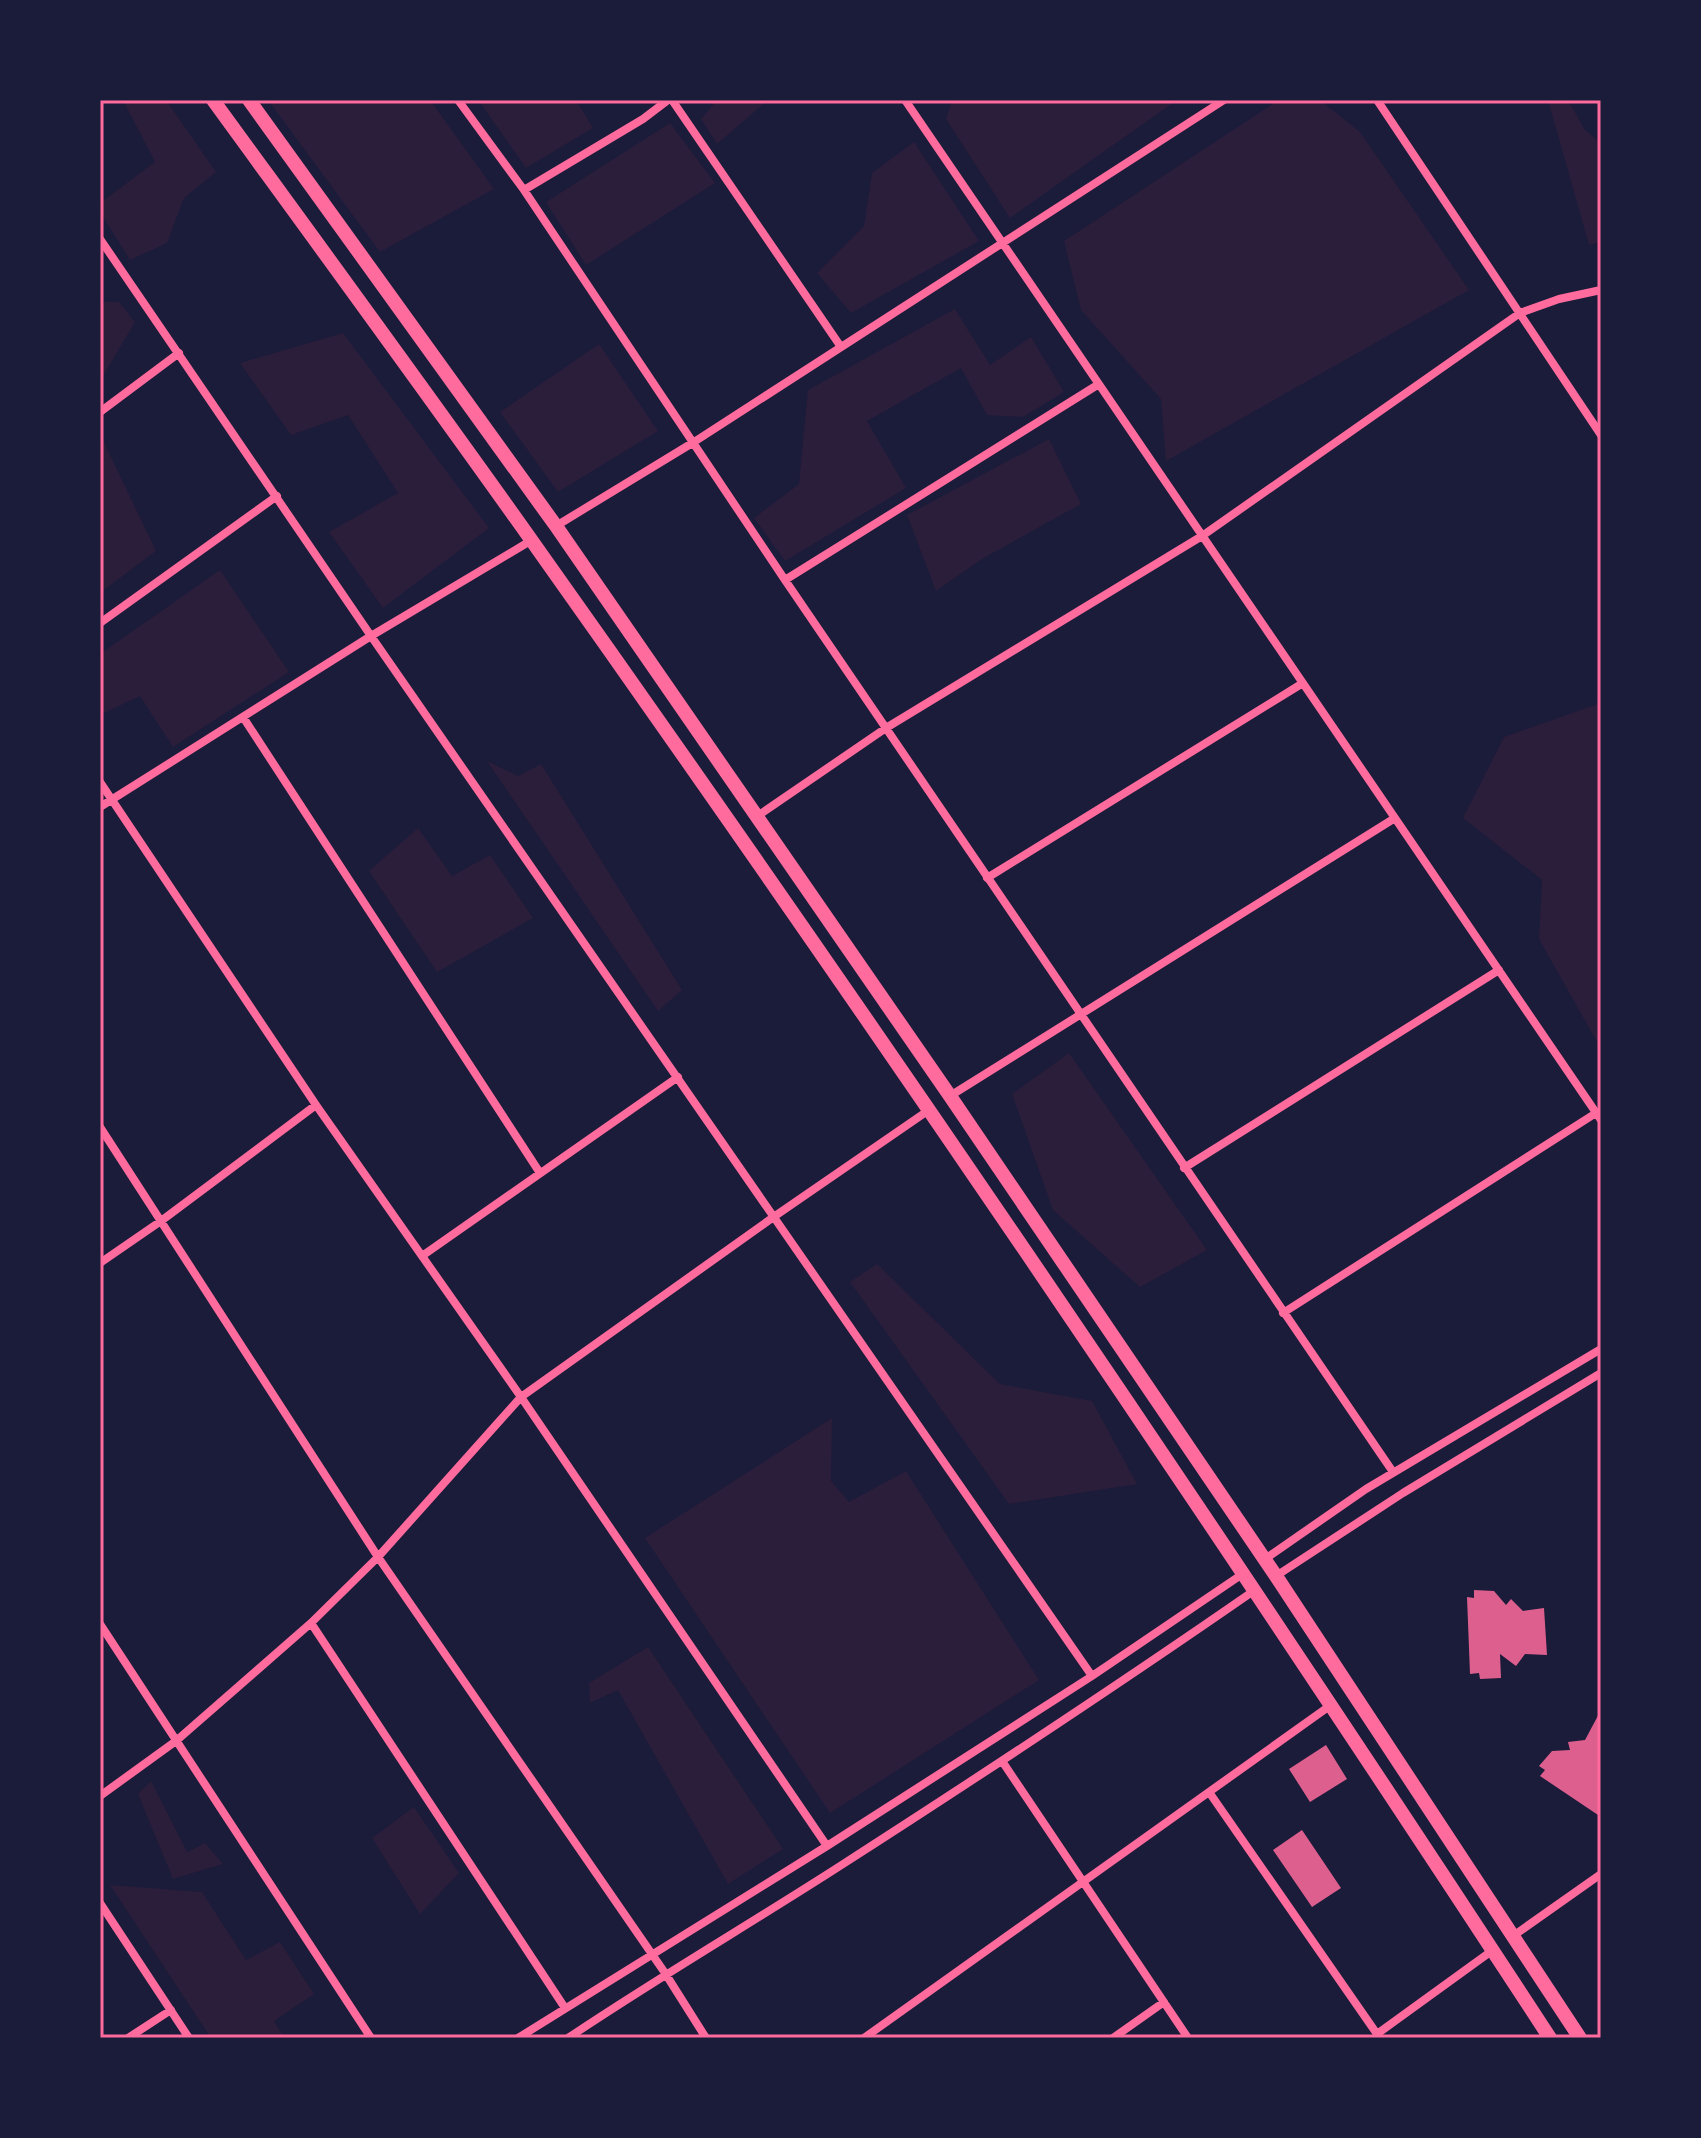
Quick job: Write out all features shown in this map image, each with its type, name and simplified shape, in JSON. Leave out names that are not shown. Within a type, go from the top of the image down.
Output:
[{"type":"street","points":[[213,100],[532,540],[929,1110],[1244,1573],[1550,2038]]},
{"type":"street","points":[[249,100],[556,526],[950,1096],[1265,1559],[1580,2038]]},
{"type":"street","points":[[458,100],[524,190],[785,580],[1393,1472]]},
{"type":"street","points":[[524,190],[670,100],[841,347]]},
{"type":"street","points":[[905,100],[1599,1117],[1283,1313]]},
{"type":"street","points":[[100,807],[371,636],[694,442],[1224,100]]},
{"type":"street","points":[[1377,100],[1601,435]]},
{"type":"street","points":[[100,239],[371,636],[1092,1676]]},
{"type":"street","points":[[756,817],[886,728],[1202,536],[1520,313],[1559,299],[1601,290]]},
{"type":"street","points":[[100,412],[179,353]]},
{"type":"street","points":[[785,580],[1099,384]]},
{"type":"street","points":[[100,623],[277,496]]},
{"type":"street","points":[[987,878],[1303,683]]},
{"type":"street","points":[[243,717],[540,1173]]},
{"type":"street","points":[[100,782],[316,1105],[521,1397],[827,1846]]},
{"type":"street","points":[[950,1096],[1395,818]]},
{"type":"street","points":[[1184,1168],[1499,970]]},
{"type":"street","points":[[422,1256],[678,1077]]},
{"type":"street","points":[[100,1263],[316,1105]]},
{"type":"street","points":[[100,1796],[176,1741],[311,1623],[378,1557],[521,1397],[929,1110]]},
{"type":"street","points":[[100,1127],[378,1557],[665,1973],[706,2038]]},
{"type":"street","points":[[518,2038],[827,1846],[1092,1676],[1393,1472],[1601,1349]]},
{"type":"street","points":[[568,2038],[665,1973],[837,1868],[1002,1761],[1403,1493],[1601,1373]]},
{"type":"street","points":[[311,1623],[565,2008]]},
{"type":"street","points":[[100,1624],[371,2038]]},
{"type":"street","points":[[864,2038],[1332,1705]]},
{"type":"street","points":[[1002,1761],[1188,2038]]},
{"type":"street","points":[[1209,1792],[1375,2036],[1601,1874]]},
{"type":"street","points":[[100,1903],[189,2038]]},
{"type":"street","points":[[1113,2038],[1164,2002]]},
{"type":"street","points":[[128,2038],[171,2010]]},
{"type":"shaded area","points":[[166,100],[216,172],[184,198],[167,243],[130,260],[100,212],[100,203],[155,162],[124,102]]},
{"type":"shaded area","points":[[268,100],[430,100],[494,189],[380,252]]},
{"type":"shaded area","points":[[487,100],[576,100],[593,128],[526,168],[481,104]]},
{"type":"shaded area","points":[[717,100],[768,100],[717,144],[701,119]]},
{"type":"shaded area","points":[[952,100],[1177,100],[1010,218],[946,119]]},
{"type":"shaded area","points":[[1279,100],[1320,100],[1360,132],[1469,290],[1166,461],[1161,399],[1081,310],[1064,241]]},
{"type":"shaded area","points":[[1548,100],[1568,100],[1585,130],[1601,143],[1601,242],[1589,245]]},
{"type":"shaded area","points":[[670,123],[715,183],[586,265],[546,202]]},
{"type":"shaded area","points":[[914,142],[979,241],[851,313],[817,273],[864,226],[872,173]]},
{"type":"shaded area","points":[[100,302],[119,302],[135,322],[100,381]]},
{"type":"shaded area","points":[[955,309],[990,365],[1031,337],[1064,392],[1023,417],[987,415],[961,368],[867,421],[906,488],[785,561],[754,518],[799,484],[808,390]]},
{"type":"shaded area","points":[[343,333],[489,528],[383,608],[329,532],[398,493],[348,415],[291,435],[240,363]]},
{"type":"shaded area","points":[[599,344],[658,431],[558,492],[500,412]]},
{"type":"shaded area","points":[[100,437],[156,551],[100,593]]},
{"type":"shaded area","points":[[1049,439],[1081,504],[982,559],[936,591],[907,515]]},
{"type":"shaded area","points":[[220,570],[289,672],[173,747],[140,696],[100,715],[100,654]]},
{"type":"shaded area","points":[[1601,700],[1601,1049],[1539,939],[1542,880],[1463,818],[1504,737],[1595,705]]},
{"type":"shaded area","points":[[487,761],[518,776],[541,764],[682,990],[658,1011]]},
{"type":"shaded area","points":[[418,828],[452,876],[490,855],[533,918],[437,972],[369,871]]},
{"type":"shaded area","points":[[1069,1053],[1207,1250],[1140,1287],[1053,1210],[1012,1094]]},
{"type":"shaded area","points":[[877,1264],[1000,1384],[1092,1401],[1137,1484],[1009,1504],[850,1282]]},
{"type":"shaded area","points":[[832,1418],[831,1481],[849,1502],[906,1471],[1039,1680],[830,1813],[645,1538]]},
{"type":"shaded area","points":[[648,1647],[783,1849],[728,1884],[618,1690],[590,1703],[589,1683]]},
{"type":"shaded area","points":[[151,1781],[187,1852],[205,1843],[223,1864],[173,1879],[138,1794]]},
{"type":"shaded area","points":[[414,1807],[459,1873],[420,1914],[372,1838]]},
{"type":"shaded area","points":[[110,1885],[202,1892],[246,1960],[280,1942],[314,1994],[274,2021],[284,2038],[211,2038]]},
{"type":"building","points":[[1474,1590],[1494,1591],[1506,1605],[1511,1599],[1523,1611],[1544,1608],[1547,1655],[1525,1654],[1516,1666],[1500,1654],[1501,1678],[1480,1679],[1479,1673],[1470,1674],[1467,1597],[1474,1598]]},
{"type":"building","points":[[1601,1710],[1601,1817],[1540,1776],[1545,1770],[1539,1766],[1552,1751],[1570,1750],[1568,1742],[1585,1740]]},
{"type":"building","points":[[1326,1745],[1347,1779],[1310,1802],[1289,1769]]},
{"type":"building","points":[[1302,1830],[1341,1888],[1312,1907],[1273,1850]]}]
